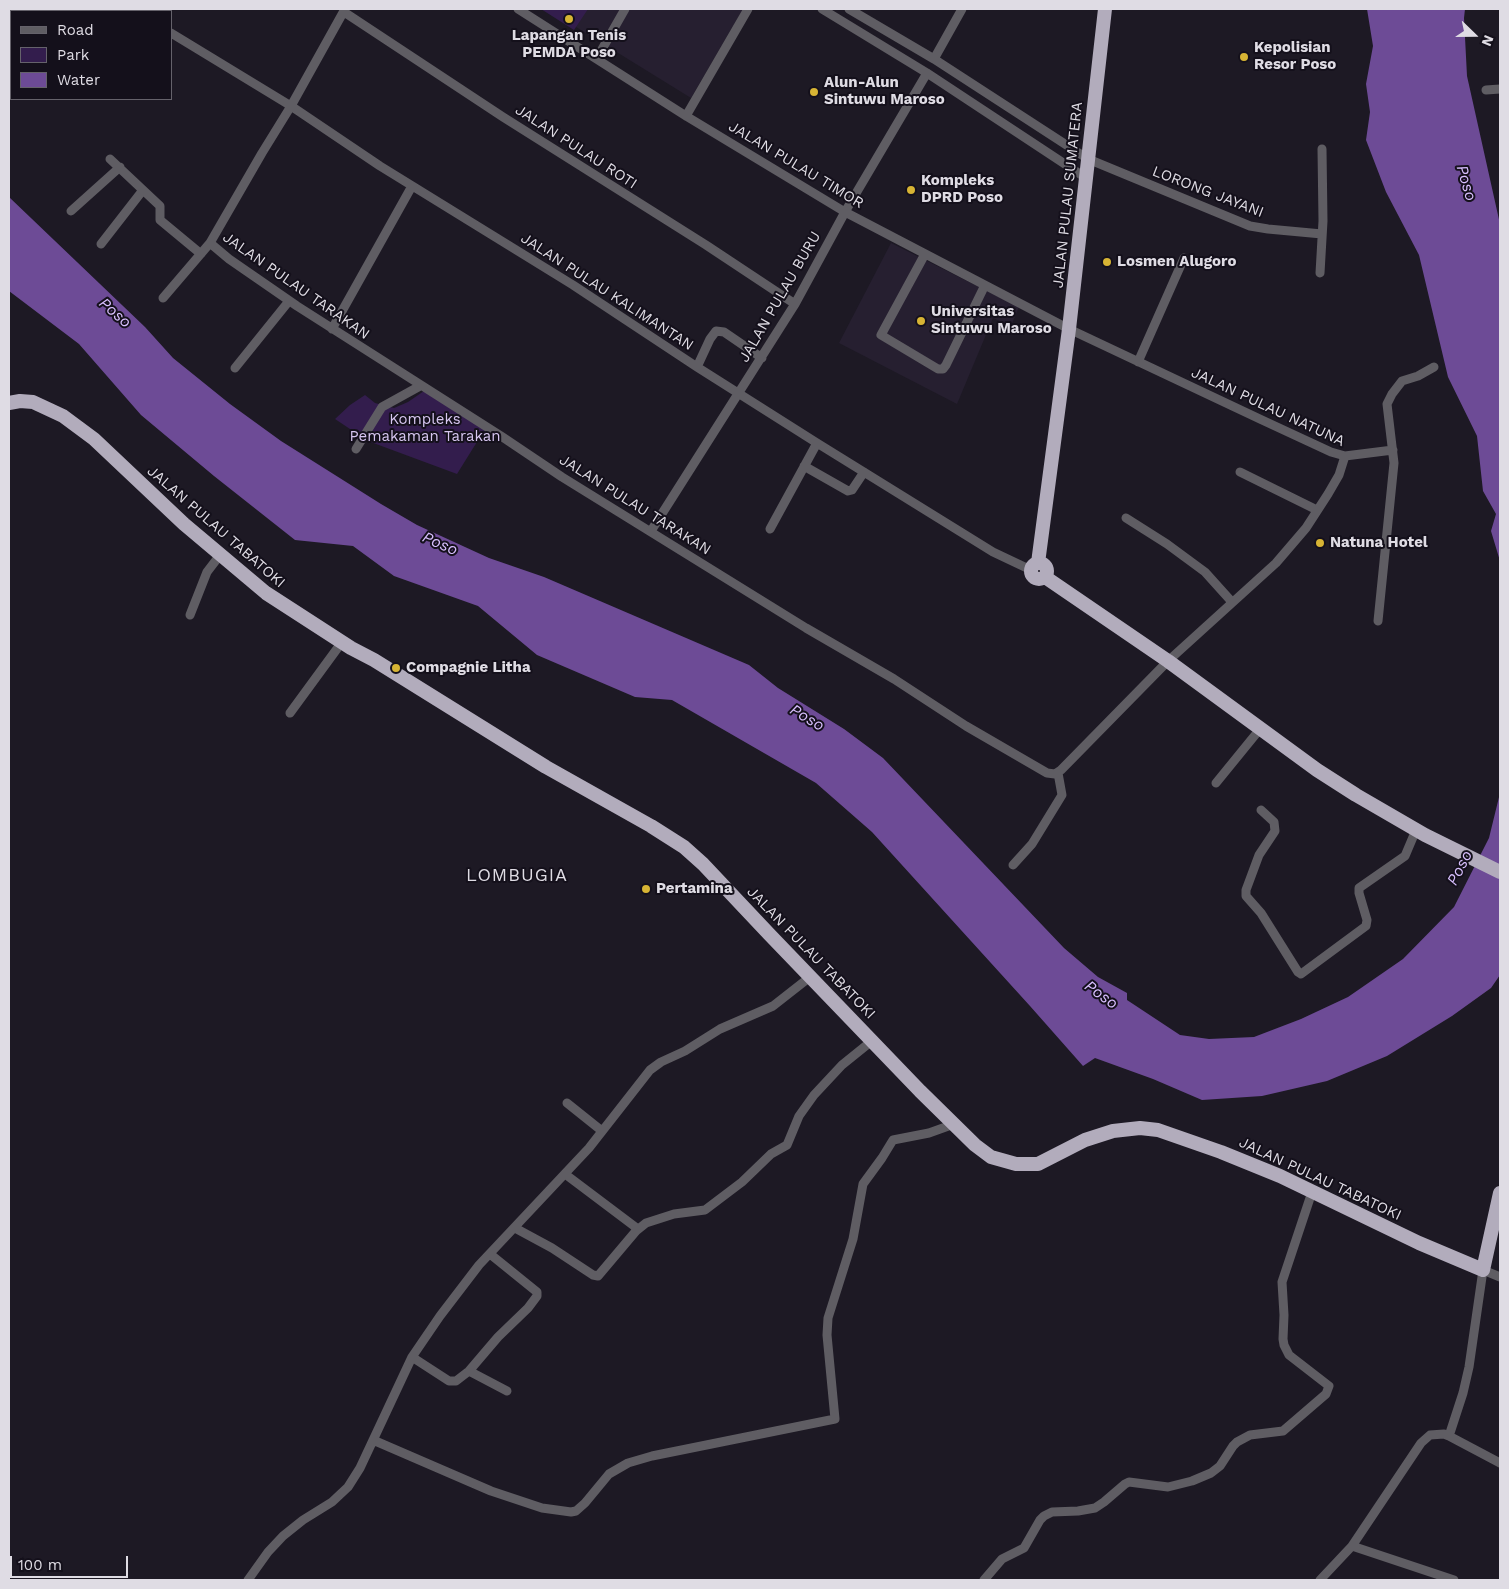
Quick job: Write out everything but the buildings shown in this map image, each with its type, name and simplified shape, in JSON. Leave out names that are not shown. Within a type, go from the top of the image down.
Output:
[{"type":"highway","name":"JALAN PULAU SUMATERA","points":[[1035,566],[1069,329],[1106,9]]},
{"type":"highway","name":"JALAN PULAU TABATOKI","points":[[9,403],[33,402],[63,416],[94,439],[184,524],[266,593],[342,642],[546,767],[651,826],[684,847],[703,864],[810,977],[954,1124],[975,1145],[991,1157],[1016,1164],[1038,1164],[1085,1140],[1113,1131],[1140,1128],[1158,1130],[1248,1163],[1419,1243],[1483,1270]]},
{"type":"highway","points":[[1035,566],[1044,565],[1046,569],[1045,577],[1168,661],[1260,729],[1356,795],[1421,832],[1500,872]]},
{"type":"highway","points":[[1483,1270],[1500,1194]]},
{"type":"street","name":"JALAN PULAU TIMOR","points":[[518,9],[686,116],[844,212],[1069,329]]},
{"type":"street","points":[[597,58],[625,9]]},
{"type":"street","points":[[686,116],[748,9]]},
{"type":"street","points":[[822,9],[927,73],[1086,178]]},
{"type":"street","name":"LORONG JAYANI","points":[[849,9],[934,59],[1088,159],[1250,226],[1322,234]]},
{"type":"street","points":[[934,59],[962,9]]},
{"type":"street","name":"JALAN PULAU TARAKAN","points":[[345,10],[210,244],[289,301],[562,477],[806,628],[894,679],[973,730],[1047,773],[1058,773]]},
{"type":"street","name":"JALAN PULAU ROTI","points":[[345,10],[504,117],[706,245],[795,304]]},
{"type":"street","points":[[856,29],[862,17]]},
{"type":"street","name":"JALAN PULAU KALIMANTAN","points":[[172,34],[291,106],[358,152],[573,285],[697,367],[993,552],[1035,566]]},
{"type":"street","name":"JALAN PULAU BURU","points":[[651,531],[795,304],[844,212],[927,73]]},
{"type":"street","points":[[1486,90],[1500,89]]},
{"type":"street","points":[[1033,142],[1043,131]]},
{"type":"street","points":[[1320,273],[1322,149]]},
{"type":"street","points":[[110,159],[160,206],[160,220],[201,254]]},
{"type":"street","points":[[71,211],[120,167]]},
{"type":"street","points":[[332,329],[412,186]]},
{"type":"street","points":[[101,244],[143,190]]},
{"type":"street","points":[[163,298],[210,244]]},
{"type":"street","points":[[925,254],[881,335],[938,369],[943,369],[946,365],[985,285]]},
{"type":"street","points":[[1138,362],[1184,258]]},
{"type":"street","points":[[235,368],[289,301]]},
{"type":"street","name":"JALAN PULAU NATUNA","points":[[1069,329],[1332,452],[1345,456],[1339,475],[1318,510],[1292,546],[1276,563],[1168,661]]},
{"type":"street","points":[[697,367],[710,339],[716,331],[724,332],[762,358]]},
{"type":"street","points":[[1378,621],[1394,468],[1394,450],[1388,414],[1388,401],[1402,381],[1418,376],[1434,367]]},
{"type":"street","points":[[356,449],[382,407],[420,386]]},
{"type":"street","points":[[770,529],[817,443]]},
{"type":"street","points":[[1345,456],[1394,450]]},
{"type":"street","points":[[804,466],[848,491],[852,490],[864,472]]},
{"type":"street","points":[[1240,472],[1318,510]]},
{"type":"street","points":[[1126,518],[1167,544],[1204,572],[1232,602]]},
{"type":"street","points":[[190,615],[207,572],[220,555]]},
{"type":"street","points":[[290,712],[342,642]]},
{"type":"street","points":[[1013,865],[1030,846],[1062,795],[1058,773],[1168,661]]},
{"type":"street","points":[[1216,783],[1260,729]]},
{"type":"street","points":[[1262,810],[1274,822],[1275,831],[1260,855],[1246,890],[1246,896],[1265,919],[1300,974],[1366,926],[1367,920],[1359,888],[1402,859],[1421,832]]},
{"type":"street","points":[[248,1580],[283,1536],[303,1520],[332,1502],[348,1487],[354,1479],[412,1357],[440,1316],[490,1254],[602,1132],[650,1070],[656,1065],[686,1051],[720,1029],[773,1006],[810,977]]},
{"type":"street","points":[[515,1228],[552,1248],[596,1276],[600,1274],[638,1229],[646,1223],[674,1214],[703,1211],[727,1193],[770,1154],[787,1145],[797,1120],[809,1102],[842,1065],[872,1040]]},
{"type":"street","points":[[567,1103],[602,1132]]},
{"type":"street","points":[[373,1440],[491,1490],[542,1508],[571,1512],[576,1511],[585,1503],[609,1474],[628,1463],[652,1456],[835,1419],[828,1324],[830,1310],[853,1238],[862,1184],[893,1140],[929,1133],[954,1124]]},
{"type":"street","points":[[565,1174],[638,1229]]},
{"type":"street","points":[[984,1580],[1002,1559],[1024,1548],[1044,1516],[1052,1512],[1095,1508],[1129,1482],[1168,1486],[1183,1484],[1211,1473],[1220,1466],[1237,1442],[1250,1436],[1282,1431],[1326,1394],[1329,1386],[1295,1361],[1286,1349],[1283,1339],[1284,1310],[1282,1282],[1311,1191]]},
{"type":"street","points":[[412,1357],[451,1382],[457,1381],[469,1371],[498,1337],[522,1315],[537,1295],[536,1292],[490,1254]]},
{"type":"street","points":[[1449,1436],[1469,1367],[1483,1270],[1500,1277]]},
{"type":"street","points":[[469,1371],[506,1391]]},
{"type":"street","points":[[1320,1580],[1352,1546],[1421,1443],[1430,1435],[1444,1434],[1449,1436],[1500,1463]]},
{"type":"street","points":[[1352,1546],[1454,1580]]},
{"type":"shaded area","points":[[547,9],[743,9],[691,98]]},
{"type":"shaded area","name":"Universitas Sintuwu Maroso","points":[[891,243],[1019,307],[1011,326],[993,318],[957,404],[839,343]]},
{"type":"green space","name":"Lapangan Tenis PEMDA Poso","points":[[541,9],[588,9],[574,30]]},
{"type":"green space","name":"Kompleks Pemakaman Tarakan","points":[[424,391],[485,429],[457,474],[368,441],[335,419],[350,405],[365,395],[375,403],[394,408],[408,402]]},
{"type":"water","name":"Poso","points":[[1367,9],[1465,9],[1467,76],[1500,224],[1500,561],[1491,531],[1496,514],[1483,491],[1477,436],[1448,377],[1419,255],[1386,192],[1366,140],[1370,112],[1366,84],[1373,46]]},
{"type":"water","name":"Poso","points":[[9,197],[145,327],[173,358],[230,404],[281,441],[417,525],[489,558],[544,577],[749,665],[778,688],[844,729],[883,758],[1064,948],[1098,977],[1127,993],[1127,1000],[1180,1035],[1209,1039],[1254,1037],[1301,1019],[1348,997],[1403,959],[1454,907],[1489,838],[1500,793],[1500,975],[1491,988],[1452,1016],[1387,1056],[1327,1081],[1262,1096],[1202,1100],[1153,1079],[1095,1058],[1083,1066],[872,832],[816,783],[672,700],[635,697],[537,655],[478,606],[394,576],[353,546],[295,540],[214,476],[141,415],[79,344],[9,291]]},
{"type":"place","name":"Lapangan Tenis PEMDA Poso","points":[[569,19]]},
{"type":"place","name":"Kepolisian Resor Poso","points":[[1244,57]]},
{"type":"place","name":"Alun-Alun Sintuwu Maroso","points":[[814,92]]},
{"type":"place","name":"Kompleks DPRD Poso","points":[[911,190]]},
{"type":"place","name":"Losmen Alugoro","points":[[1107,262]]},
{"type":"place","name":"Universitas Sintuwu Maroso","points":[[921,321]]},
{"type":"place","name":"Natuna Hotel","points":[[1320,543]]},
{"type":"place","name":"Compagnie Litha","points":[[396,668]]},
{"type":"place","name":"Pertamina","points":[[646,889]]},
{"type":"district","name":"LOMBUGIA","points":[[517,876]]}]
